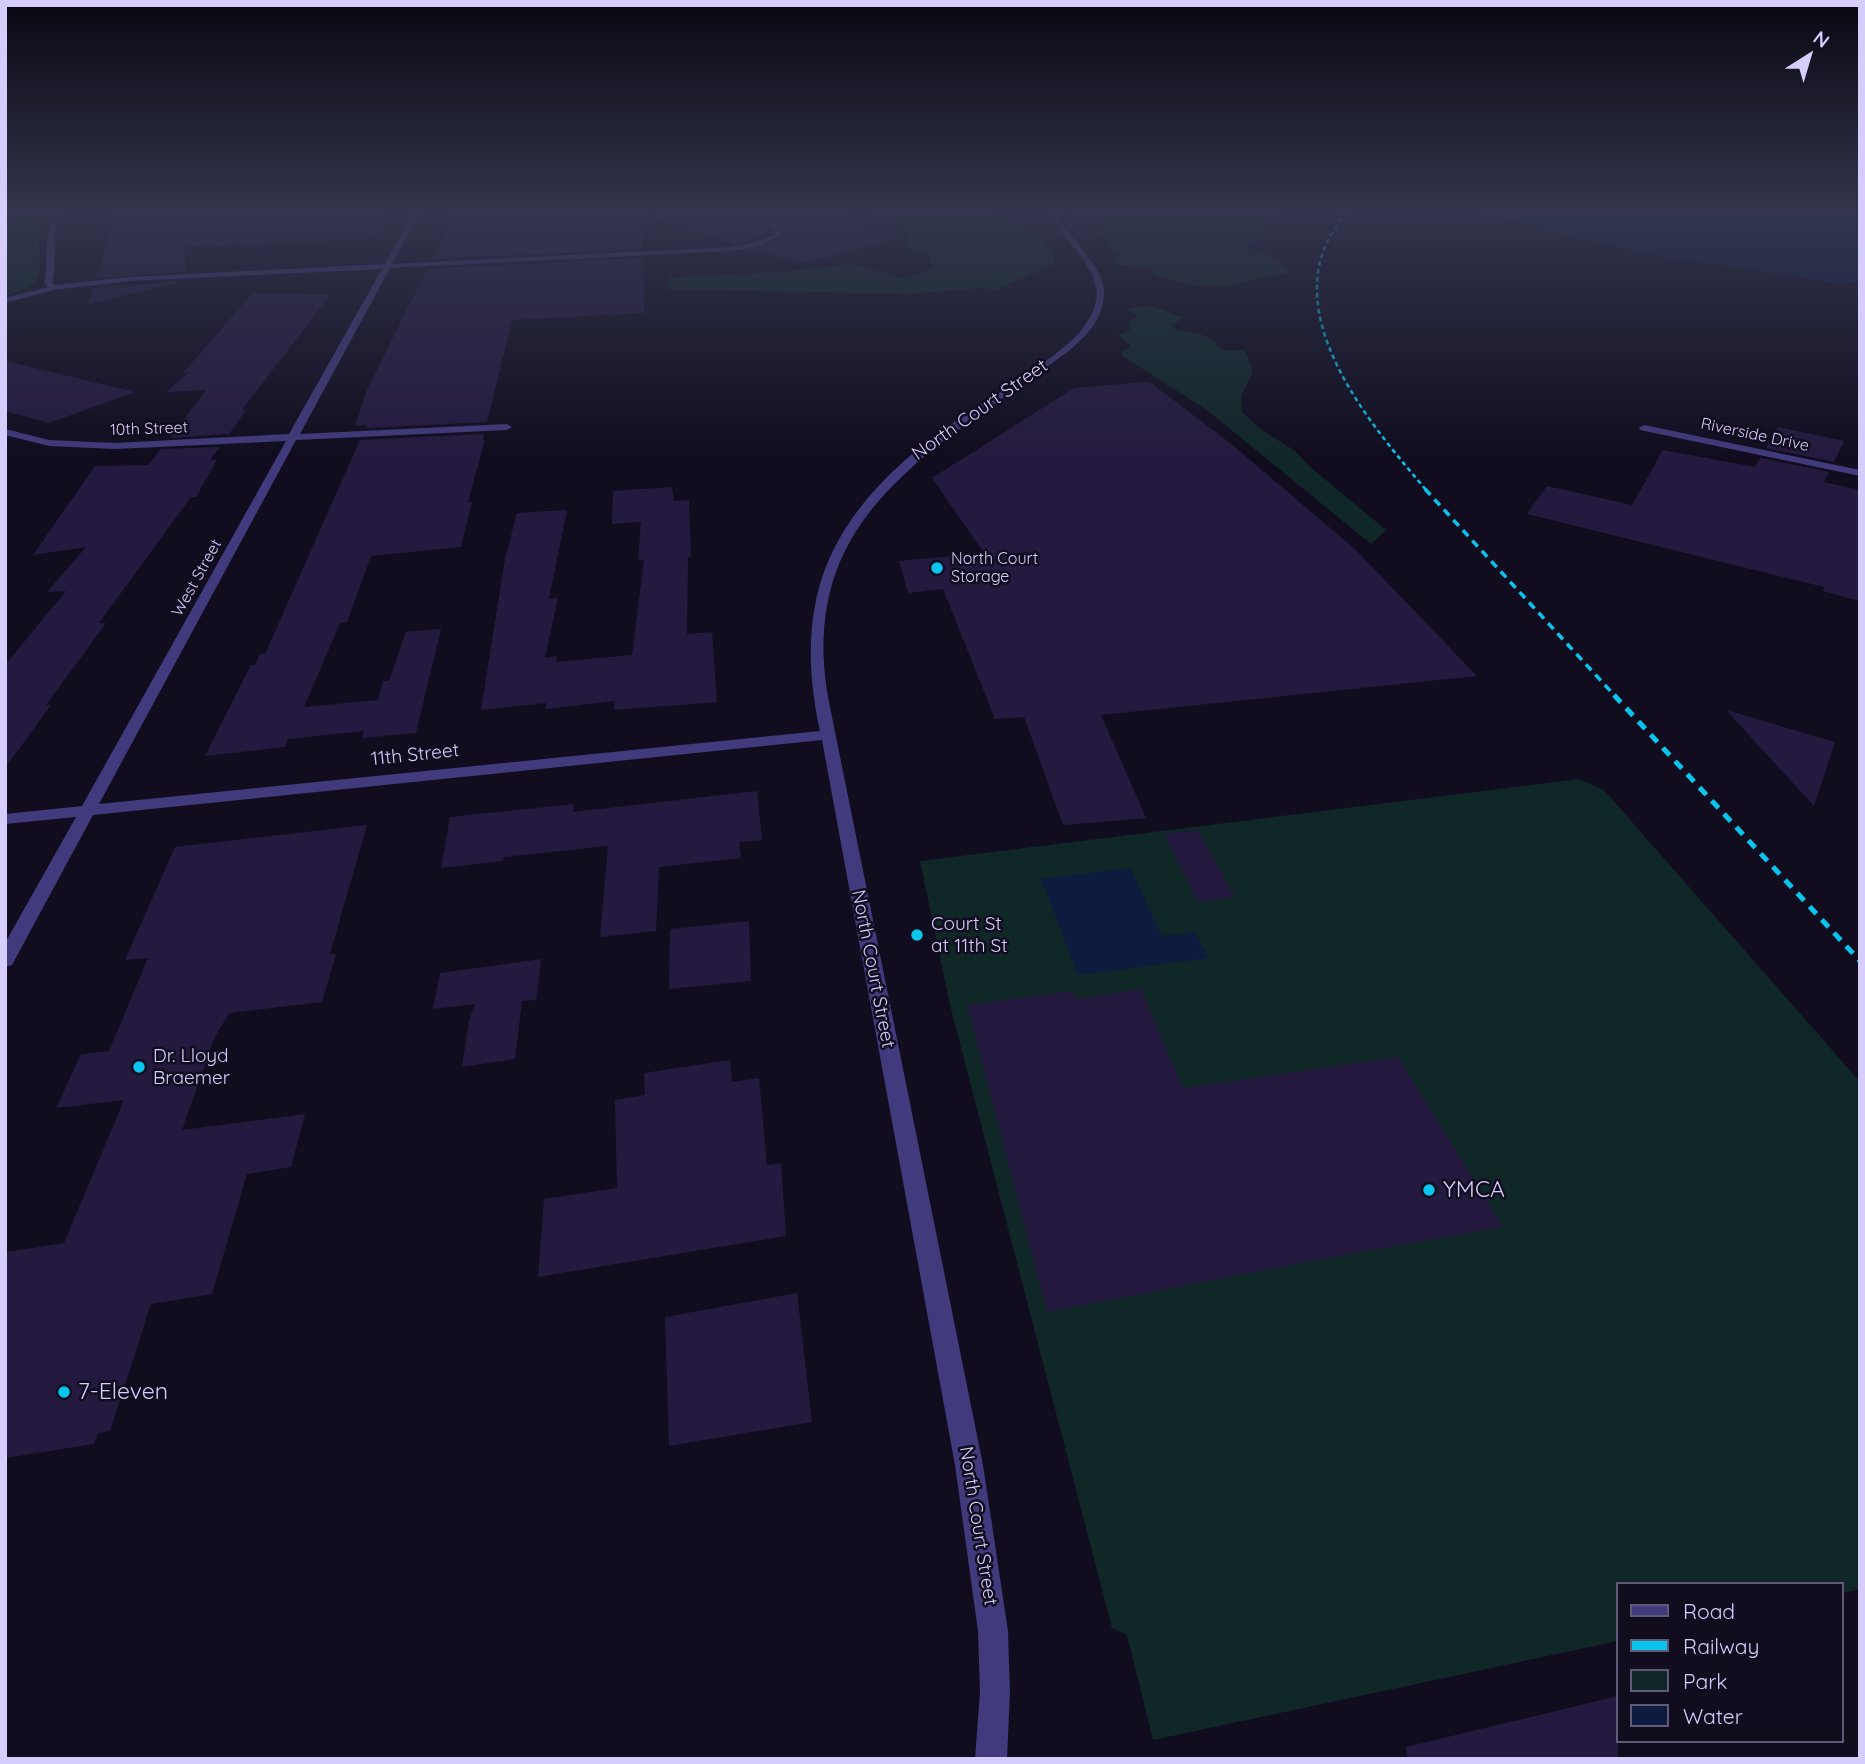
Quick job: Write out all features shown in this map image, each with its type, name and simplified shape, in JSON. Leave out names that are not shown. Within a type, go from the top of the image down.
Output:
[{"type":"street","points":[[5,301],[30,294]]},
{"type":"street","name":"West Street","points":[[5,960],[373,294]]},
{"type":"street","name":"North Court Street","points":[[991,1759],[995,1692],[988,1582],[969,1465],[829,735],[820,704],[816,646],[818,619],[829,576],[842,541],[888,480],[916,454],[1074,343],[1089,327],[1101,294]]},
{"type":"street","name":"10th Street","points":[[5,432],[49,443],[87,446],[507,427]]},
{"type":"street","name":"Riverside Drive","points":[[1644,428],[1860,473]]},
{"type":"street","name":"11th Street","points":[[5,819],[829,735]]},
{"type":"green space","points":[[1152,306],[1184,318],[1171,325],[1176,329],[1209,338],[1221,350],[1245,350],[1253,372],[1241,396],[1242,412],[1259,428],[1295,451],[1309,466],[1386,530],[1371,544],[1207,410],[1121,355],[1122,350],[1130,348],[1130,345],[1118,335],[1131,330],[1128,321],[1139,317],[1128,308]]},
{"type":"green space","name":"YMCA","points":[[1579,779],[1604,790],[1860,1082],[1860,1589],[1844,1593],[1844,1582],[1616,1582],[1616,1641],[1153,1740],[1127,1635],[1112,1628],[950,1005],[920,861]]},
{"type":"water","points":[[1130,868],[1162,936],[1195,932],[1209,958],[1078,975],[1041,879]]},
{"type":"building","points":[[91,294],[128,294],[88,304]]},
{"type":"building","points":[[252,294],[330,295],[242,410],[246,410],[229,434],[170,438],[206,390],[166,392],[189,372],[181,375]]},
{"type":"building","points":[[414,294],[644,294],[644,313],[512,320],[487,422],[366,428],[367,425],[355,426],[367,390]]},
{"type":"building","points":[[5,361],[135,392],[49,423],[5,411]]},
{"type":"building","points":[[1151,383],[1230,443],[1356,550],[1477,676],[1101,715],[1146,818],[1063,825],[1024,717],[995,719],[943,589],[908,593],[899,561],[984,553],[932,478],[1074,388]]},
{"type":"building","points":[[1778,427],[1844,441],[1834,462],[1766,448]]},
{"type":"building","points":[[484,434],[483,441],[485,440],[468,502],[472,502],[461,547],[371,556],[347,622],[340,623],[304,707],[378,700],[383,681],[389,681],[406,632],[441,629],[416,733],[362,738],[364,731],[288,739],[285,747],[205,756],[251,665],[255,665],[260,654],[265,654],[360,440]]},
{"type":"building","points":[[220,447],[210,460],[217,460],[196,497],[191,497],[99,623],[106,623],[46,705],[51,705],[5,768],[5,665],[66,591],[47,592],[86,547],[33,555],[95,466],[148,465],[161,449]]},
{"type":"building","points":[[1663,450],[1755,467],[1760,458],[1829,472],[1824,482],[1860,490],[1860,601],[1823,591],[1824,587],[1527,514],[1547,486],[1632,505]]},
{"type":"building","points":[[672,487],[674,501],[689,500],[691,557],[688,557],[687,634],[712,632],[717,702],[614,710],[615,701],[546,709],[546,703],[481,710],[505,559],[517,513],[567,510],[549,599],[558,598],[545,658],[557,656],[556,662],[632,655],[644,560],[638,561],[641,522],[612,524],[613,491]]},
{"type":"building","points":[[1726,710],[1835,742],[1814,806]]},
{"type":"building","points":[[757,791],[762,840],[739,842],[741,858],[659,867],[656,931],[600,937],[608,846],[504,857],[503,861],[441,868],[450,817],[574,804],[573,812]]},
{"type":"building","points":[[367,825],[330,954],[336,954],[322,1002],[229,1013],[214,1039],[182,1130],[305,1114],[291,1167],[247,1174],[212,1294],[151,1304],[110,1431],[98,1433],[94,1444],[5,1458],[5,1252],[64,1243],[124,1100],[56,1108],[81,1054],[109,1051],[148,958],[125,960],[175,847]]},
{"type":"building","points":[[1198,830],[1235,897],[1198,902],[1164,834]]},
{"type":"building","points":[[749,921],[751,981],[669,989],[670,929]]},
{"type":"building","points":[[541,959],[536,1000],[522,1001],[515,1059],[462,1067],[469,1020],[475,1004],[433,1009],[440,973]]},
{"type":"building","name":"YMCA","points":[[1141,989],[1183,1088],[1398,1057],[1503,1227],[1047,1312],[967,1005],[1072,991],[1075,999]]},
{"type":"building","points":[[730,1060],[732,1082],[759,1078],[767,1165],[781,1163],[786,1236],[538,1277],[544,1199],[617,1188],[615,1100],[645,1095],[644,1073]]},
{"type":"building","points":[[797,1293],[812,1422],[669,1446],[665,1317]]},
{"type":"building","points":[[1616,1696],[1618,1759],[1408,1759],[1406,1747]]},
{"type":"railway","points":[[1318,294],[1319,314],[1329,347],[1344,379],[1385,440],[1427,491]]},
{"type":"railway","points":[[1425,489],[1615,696]]},
{"type":"railway","points":[[1614,695],[1860,961]]},
{"type":"place","name":"North Court Storage","points":[[937,568]]},
{"type":"place","name":"Court St at 11th St","points":[[917,935]]},
{"type":"place","name":"Dr. Lloyd Braemer","points":[[139,1067]]},
{"type":"place","name":"YMCA","points":[[1429,1190]]},
{"type":"place","name":"7-Eleven","points":[[64,1392]]}]
